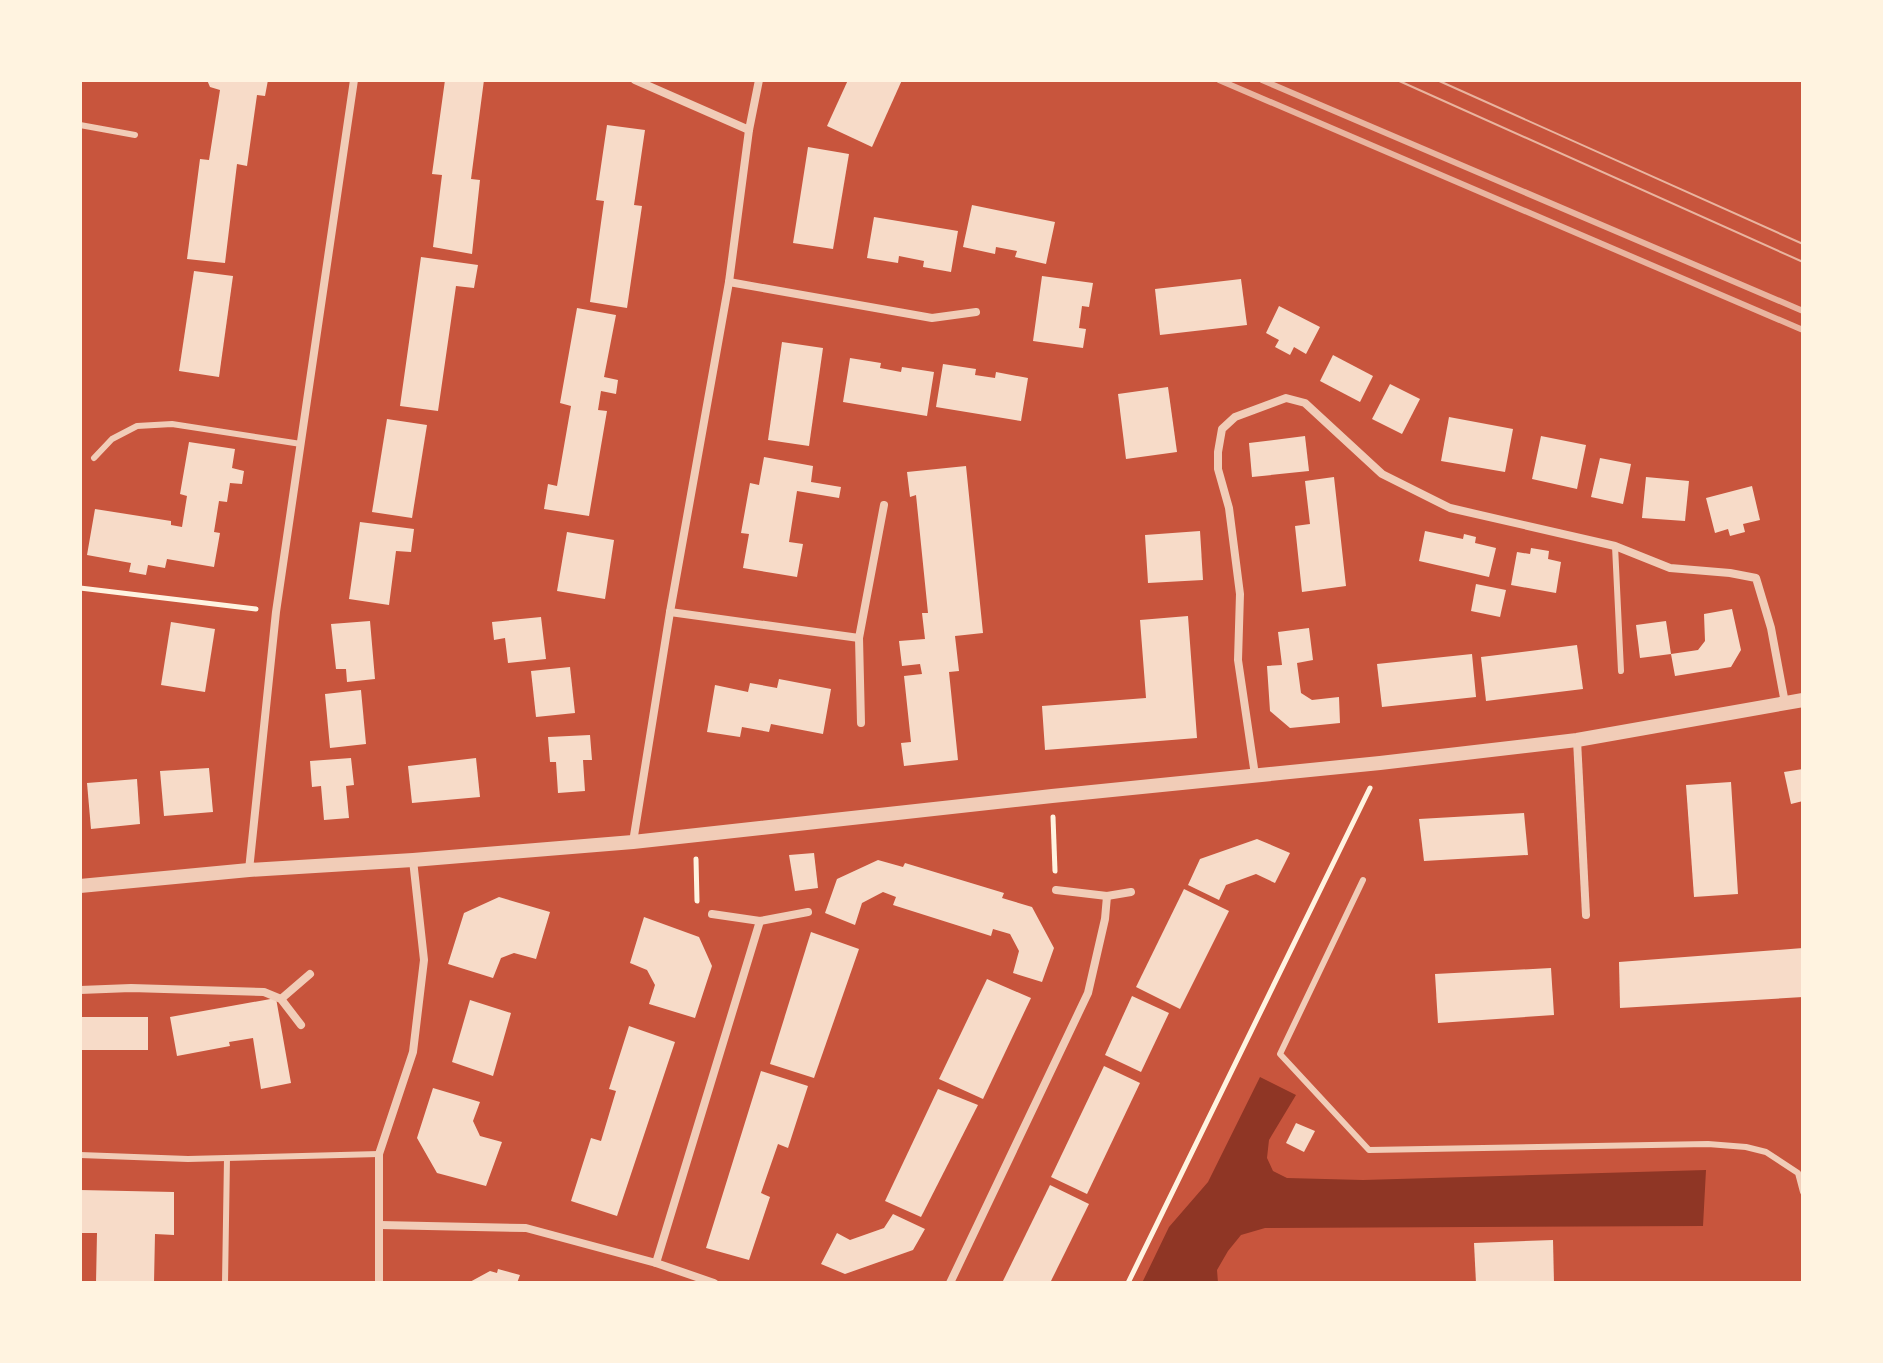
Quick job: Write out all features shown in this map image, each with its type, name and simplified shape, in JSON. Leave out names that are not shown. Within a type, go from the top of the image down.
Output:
[{"type":"street","points":[[249,870],[276,612],[354,80]]},
{"type":"street","points":[[635,80],[749,130]]},
{"type":"street","points":[[633,842],[729,282],[749,130],[759,80]]},
{"type":"street","points":[[729,282],[932,318],[976,312]]},
{"type":"street","points":[[1255,775],[1238,660],[1240,594],[1229,508],[1218,469],[1218,452],[1222,429],[1235,417],[1286,398],[1305,403],[1382,474],[1450,508],[1615,546],[1670,568],[1756,578],[1771,628],[1785,703]]},
{"type":"street","points":[[861,723],[859,638],[884,505]]},
{"type":"street","points":[[670,612],[859,638]]},
{"type":"street","points":[[80,886],[249,870],[633,842],[1380,763],[1577,740],[1803,700]]},
{"type":"street","points":[[1577,740],[1586,915]]},
{"type":"street","points":[[379,1283],[379,1154],[413,1052],[424,960],[413,860]]},
{"type":"street","points":[[1056,890],[1107,896],[1131,892]]},
{"type":"street","points":[[950,1283],[1088,993],[1105,919],[1107,896]]},
{"type":"street","points":[[712,914],[760,921],[808,912]]},
{"type":"street","points":[[656,1263],[760,921]]},
{"type":"street","points":[[281,999],[310,974]]},
{"type":"street","points":[[80,990],[131,988],[264,992],[281,999],[301,1025]]},
{"type":"street","points":[[380,1225],[526,1228],[656,1263],[714,1283]]},
{"type":"lane","points":[[80,125],[135,135]]},
{"type":"lane","points":[[94,458],[112,439],[137,426],[172,424],[301,444]]},
{"type":"lane","points":[[1615,546],[1621,671]]},
{"type":"lane","points":[[1363,880],[1280,1054],[1369,1150],[1708,1144],[1746,1147],[1766,1152],[1798,1173],[1803,1192]]},
{"type":"lane","points":[[80,1155],[188,1159],[379,1154]]},
{"type":"lane","points":[[225,1283],[227,1158]]},
{"type":"path","points":[[80,588],[276,612]]},
{"type":"path","points":[[1128,1283],[1358,815],[1380,763]]},
{"type":"path","points":[[1052,796],[1056,890]]},
{"type":"path","points":[[696,834],[697,904],[712,914]]},
{"type":"shaded area","points":[[1260,1077],[1296,1095],[1269,1140],[1267,1158],[1273,1171],[1287,1178],[1363,1180],[1706,1170],[1703,1226],[1265,1228],[1241,1235],[1217,1270],[1218,1283],[1142,1283],[1169,1227],[1208,1182]]},
{"type":"building","points":[[207,80],[268,80],[265,96],[257,95],[247,166],[237,164],[225,263],[187,259],[200,159],[209,160],[220,90],[210,87]]},
{"type":"building","points":[[445,80],[484,80],[471,179],[480,180],[472,254],[433,247],[442,175],[432,174]]},
{"type":"building","points":[[848,80],[902,80],[872,147],[827,126]]},
{"type":"building","points":[[607,125],[645,130],[634,205],[642,206],[627,308],[590,302],[604,201],[596,200]]},
{"type":"building","points":[[808,147],[849,154],[833,249],[793,243]]},
{"type":"building","points":[[972,205],[1055,222],[1046,264],[1015,257],[1017,251],[996,247],[995,254],[963,247]]},
{"type":"building","points":[[874,217],[958,231],[951,272],[923,267],[924,261],[899,256],[898,263],[867,258]]},
{"type":"building","points":[[421,257],[478,265],[474,288],[456,286],[438,411],[400,406]]},
{"type":"building","points":[[194,271],[233,276],[219,377],[179,371]]},
{"type":"building","points":[[1042,276],[1093,283],[1089,307],[1082,306],[1079,328],[1086,329],[1083,348],[1033,341]]},
{"type":"building","points":[[1241,279],[1247,325],[1160,335],[1155,289]]},
{"type":"building","points":[[1279,306],[1320,327],[1306,354],[1294,347],[1290,355],[1275,347],[1279,340],[1266,333]]},
{"type":"building","points":[[577,308],[616,315],[604,377],[618,380],[616,394],[601,391],[598,410],[607,411],[589,516],[544,509],[548,484],[557,486],[571,406],[560,403]]},
{"type":"building","points":[[782,342],[823,348],[809,446],[768,440]]},
{"type":"building","points":[[1333,355],[1373,376],[1360,402],[1320,381]]},
{"type":"building","points":[[850,358],[881,363],[880,368],[901,372],[902,367],[934,372],[927,416],[843,402]]},
{"type":"building","points":[[943,364],[976,369],[975,375],[995,378],[996,372],[1028,378],[1021,421],[936,407]]},
{"type":"building","points":[[1390,384],[1420,399],[1402,434],[1372,419]]},
{"type":"building","points":[[1168,387],[1177,452],[1126,459],[1118,394]]},
{"type":"building","points":[[1449,417],[1513,429],[1505,472],[1441,461]]},
{"type":"building","points":[[387,419],[427,425],[412,518],[372,512]]},
{"type":"building","points":[[1305,436],[1309,471],[1252,477],[1249,443]]},
{"type":"building","points":[[1541,436],[1586,445],[1577,489],[1532,479]]},
{"type":"building","points":[[189,442],[235,449],[232,468],[244,471],[242,484],[230,483],[227,502],[219,501],[214,532],[220,533],[214,567],[167,559],[165,568],[148,565],[146,575],[129,572],[131,563],[87,555],[95,509],[171,521],[171,525],[182,527],[187,496],[180,494]]},
{"type":"building","points":[[764,457],[813,466],[811,482],[841,487],[839,498],[797,491],[789,542],[803,544],[797,577],[743,568],[749,534],[741,533],[750,483],[759,485]]},
{"type":"building","points":[[1600,458],[1631,464],[1623,504],[1591,497]]},
{"type":"building","points":[[966,466],[983,633],[955,636],[959,671],[949,672],[958,760],[904,766],[901,743],[911,742],[904,676],[922,674],[920,664],[902,666],[899,641],[925,639],[922,613],[928,613],[916,495],[910,497],[907,472]]},
{"type":"building","points":[[1334,477],[1346,586],[1302,592],[1295,526],[1310,524],[1305,481]]},
{"type":"building","points":[[1646,477],[1689,481],[1685,521],[1642,518]]},
{"type":"building","points":[[1752,486],[1760,520],[1743,524],[1745,532],[1730,536],[1728,529],[1715,533],[1706,498]]},
{"type":"building","points":[[360,522],[414,529],[411,552],[396,551],[389,605],[349,599]]},
{"type":"building","points":[[1200,531],[1203,580],[1148,583],[1145,535]]},
{"type":"building","points":[[1425,531],[1463,539],[1464,534],[1476,537],[1475,543],[1496,548],[1489,577],[1419,561]]},
{"type":"building","points":[[567,532],[614,540],[605,599],[557,591]]},
{"type":"building","points":[[1531,548],[1549,551],[1548,559],[1561,562],[1556,593],[1511,585],[1517,552],[1530,554]]},
{"type":"building","points":[[1476,584],[1506,590],[1500,617],[1471,611]]},
{"type":"building","points":[[1732,609],[1741,650],[1731,667],[1675,676],[1671,654],[1698,650],[1705,641],[1704,614]]},
{"type":"building","points":[[1188,616],[1197,738],[1045,750],[1042,706],[1146,698],[1140,620]]},
{"type":"building","points":[[541,617],[546,659],[508,663],[505,638],[494,640],[492,622]]},
{"type":"building","points":[[370,621],[375,679],[347,682],[346,669],[336,669],[331,624]]},
{"type":"building","points":[[1666,621],[1671,654],[1640,658],[1636,625]]},
{"type":"building","points":[[171,622],[215,629],[205,692],[161,685]]},
{"type":"building","points":[[1309,628],[1313,660],[1297,663],[1301,693],[1312,700],[1339,697],[1340,723],[1290,728],[1270,711],[1267,666],[1282,665],[1278,632]]},
{"type":"building","points":[[1577,645],[1583,689],[1486,701],[1481,657]]},
{"type":"building","points":[[1472,654],[1476,697],[1382,707],[1377,664]]},
{"type":"building","points":[[570,667],[575,713],[536,717],[531,671]]},
{"type":"building","points":[[779,679],[831,689],[823,734],[771,724],[769,732],[742,727],[740,737],[707,732],[715,685],[748,692],[750,683],[777,688]]},
{"type":"building","points":[[361,690],[366,744],[330,748],[325,694]]},
{"type":"building","points":[[590,735],[592,760],[583,760],[585,791],[558,793],[556,762],[550,762],[548,737]]},
{"type":"building","points":[[351,758],[354,785],[346,786],[349,818],[324,820],[321,786],[312,787],[310,761]]},
{"type":"building","points":[[476,758],[480,797],[412,803],[408,766]]},
{"type":"building","points":[[209,768],[213,812],[164,816],[160,771]]},
{"type":"building","points":[[1803,769],[1803,801],[1791,804],[1784,772]]},
{"type":"building","points":[[137,779],[140,824],[91,829],[87,783]]},
{"type":"building","points":[[1731,782],[1738,894],[1694,897],[1686,785]]},
{"type":"building","points":[[1524,813],[1528,855],[1424,861],[1419,819]]},
{"type":"building","points":[[1257,839],[1290,853],[1275,883],[1256,874],[1226,885],[1219,900],[1188,885],[1200,859]]},
{"type":"building","points":[[814,853],[818,888],[795,891],[789,855]]},
{"type":"building","points":[[878,860],[903,867],[905,863],[1004,893],[1002,898],[1032,907],[1054,948],[1042,982],[1013,973],[1019,951],[1010,934],[993,929],[991,936],[893,905],[896,897],[883,892],[862,903],[855,925],[825,913],[837,879]]},
{"type":"building","points":[[1184,889],[1229,911],[1180,1009],[1136,987]]},
{"type":"building","points":[[499,897],[550,912],[536,959],[514,953],[501,958],[493,978],[448,964],[464,913]]},
{"type":"building","points":[[644,917],[699,937],[712,966],[695,1018],[649,1004],[655,985],[647,970],[630,963]]},
{"type":"building","points":[[811,932],[859,949],[814,1078],[770,1064]]},
{"type":"building","points":[[1803,948],[1803,997],[1620,1008],[1619,962]]},
{"type":"building","points":[[1551,968],[1554,1015],[1438,1023],[1435,974]]},
{"type":"building","points":[[987,979],[1031,998],[983,1099],[939,1079]]},
{"type":"building","points":[[1132,996],[1169,1013],[1141,1072],[1105,1055]]},
{"type":"building","points":[[276,998],[291,1083],[261,1089],[253,1038],[229,1042],[230,1046],[177,1056],[170,1017]]},
{"type":"building","points":[[470,1000],[511,1013],[493,1076],[452,1062]]},
{"type":"building","points":[[80,1017],[148,1017],[148,1050],[80,1050]]},
{"type":"building","points":[[629,1026],[675,1042],[617,1216],[571,1201],[591,1138],[601,1141],[616,1091],[609,1089]]},
{"type":"building","points":[[1104,1066],[1140,1083],[1087,1194],[1051,1177]]},
{"type":"building","points":[[761,1071],[808,1086],[788,1148],[778,1144],[761,1193],[770,1197],[749,1260],[706,1248]]},
{"type":"building","points":[[433,1088],[480,1102],[473,1121],[480,1136],[502,1142],[486,1186],[437,1173],[417,1138]]},
{"type":"building","points":[[938,1089],[978,1105],[921,1217],[885,1201]]},
{"type":"building","points":[[1296,1123],[1315,1131],[1304,1152],[1286,1143]]},
{"type":"building","points":[[1050,1185],[1089,1204],[1050,1283],[1002,1283]]},
{"type":"building","points":[[80,1190],[174,1192],[174,1235],[155,1234],[154,1283],[96,1283],[97,1233],[80,1233]]},
{"type":"building","points":[[893,1214],[925,1229],[913,1250],[845,1274],[821,1264],[837,1233],[850,1240],[884,1228]]},
{"type":"building","points":[[1553,1240],[1554,1283],[1476,1283],[1474,1243]]},
{"type":"building","points":[[498,1269],[520,1275],[517,1283],[468,1283],[490,1271],[497,1273]]},
{"type":"tram line","points":[[1397,80],[1803,262]]},
{"type":"tram line","points":[[1437,80],[1803,244]]},
{"type":"railway","points":[[1219,80],[1803,330]]},
{"type":"railway","points":[[1262,80],[1803,311]]}]
